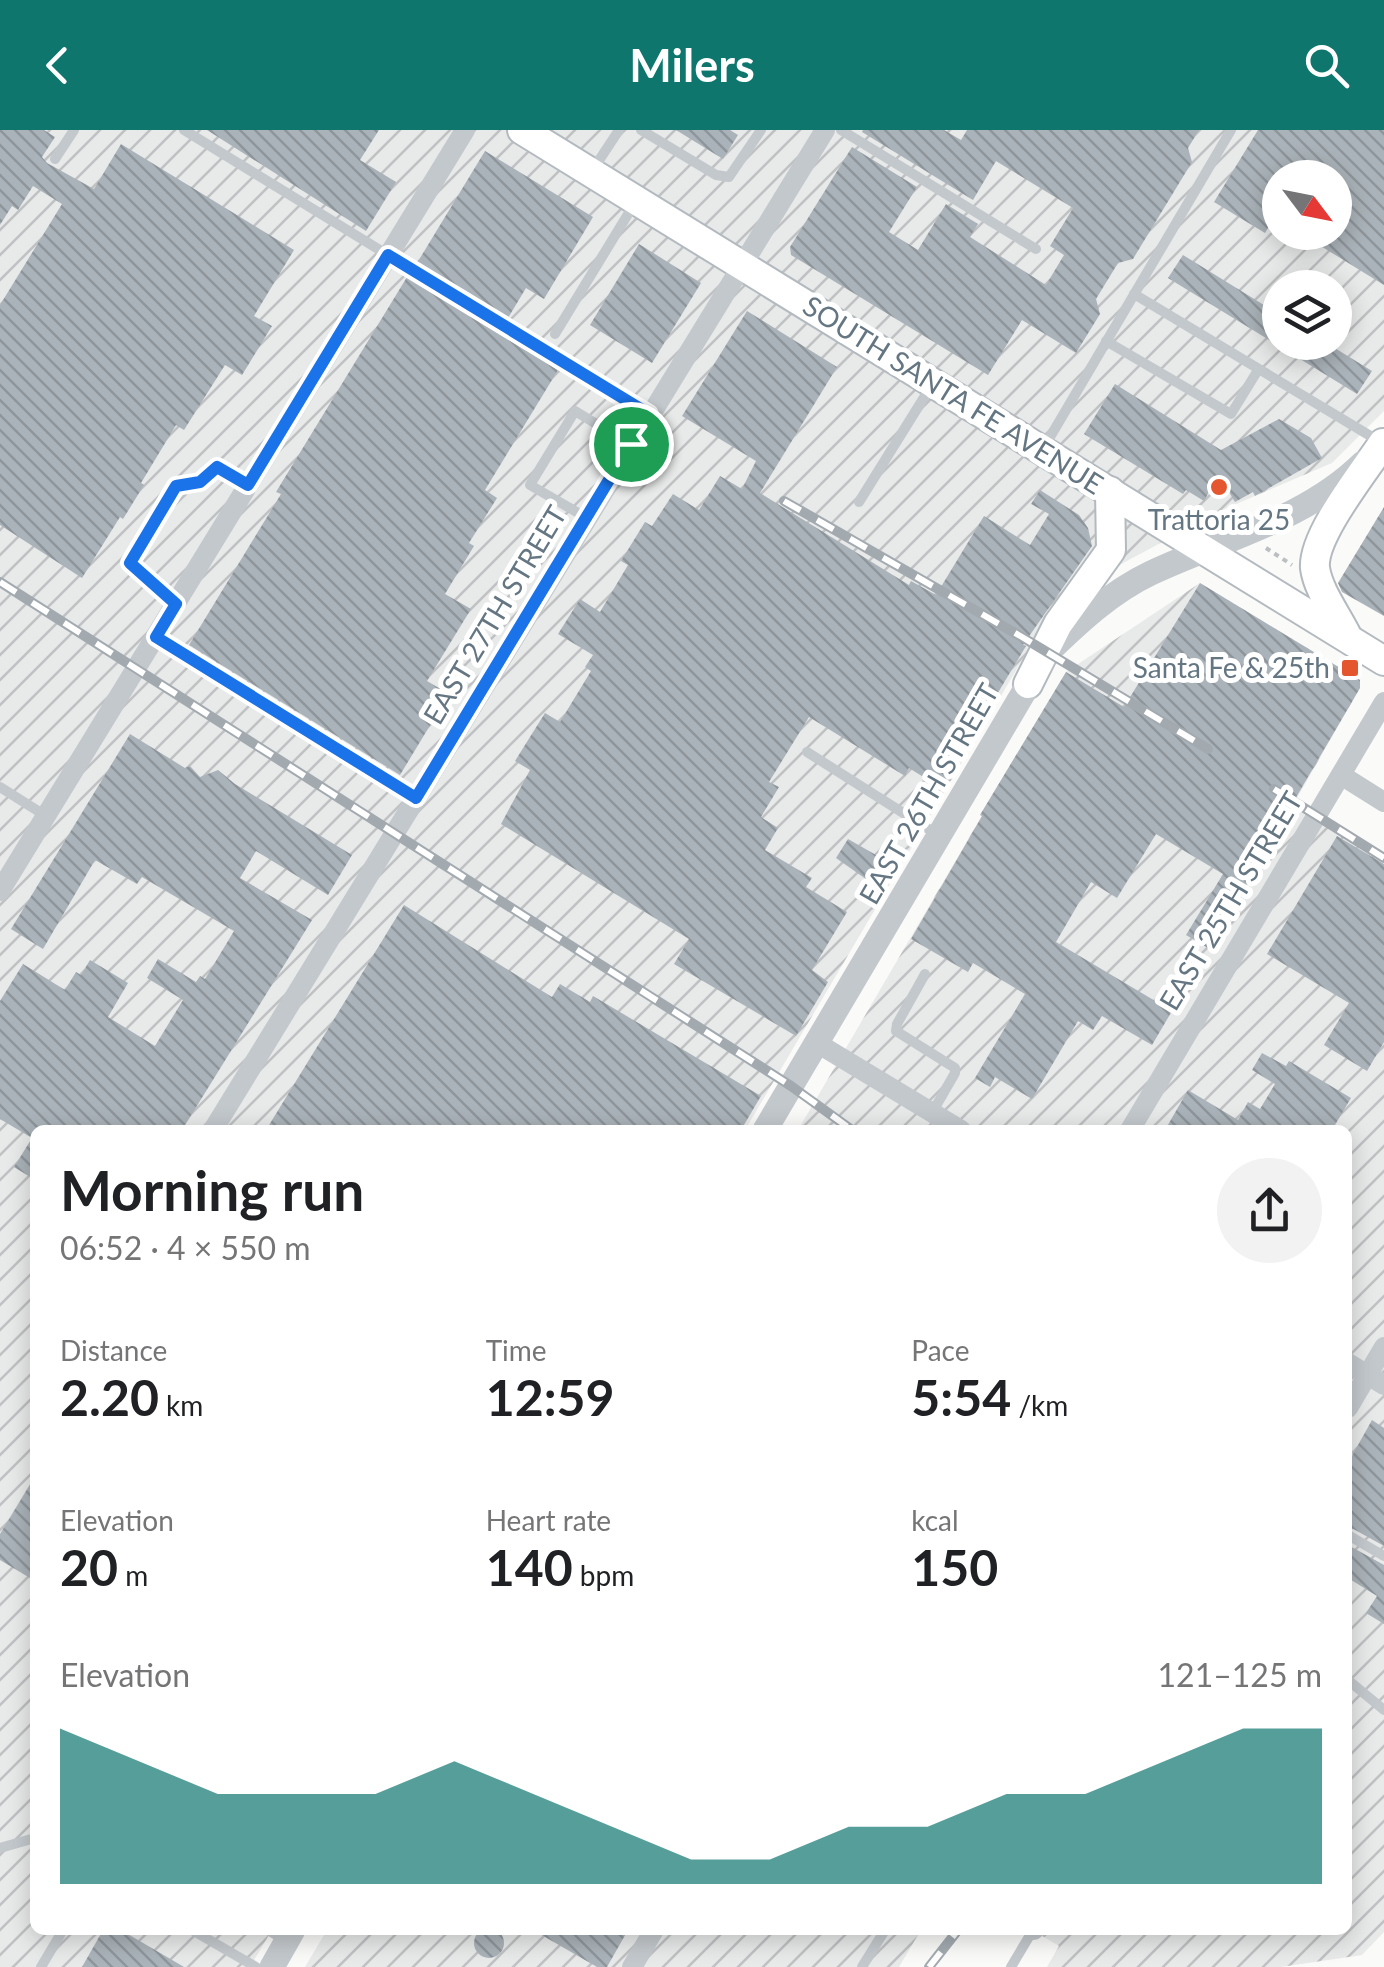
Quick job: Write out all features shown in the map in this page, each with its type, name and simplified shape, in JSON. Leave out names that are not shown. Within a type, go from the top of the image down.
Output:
[{"type":"main road","name":"SOUTH SANTA FE AVENUE","points":[[522,130],[1384,660]]},
{"type":"main road","points":[[1346,635],[1318,579],[1315,556],[1383,442]]},
{"type":"main road","points":[[1028,684],[1058,624],[1111,550],[1110,491]]},
{"type":"street","points":[[0,891],[465,130]]},
{"type":"street","name":"EAST 27TH STREET","points":[[216,1125],[824,130]]},
{"type":"street","points":[[1206,550],[1302,508],[1353,472],[1383,442]]},
{"type":"street","name":"EAST 26TH STREET","points":[[768,1125],[1048,652],[1114,594],[1206,550]]},
{"type":"street","name":"EAST 25TH STREET","points":[[1133,1125],[1384,702]]},
{"type":"street","points":[[1341,776],[1384,802]]},
{"type":"street","points":[[817,1043],[953,1125]]},
{"type":"street","points":[[1352,1404],[1376,1380],[1384,1347]]},
{"type":"street","points":[[1352,1365],[1376,1380]]},
{"type":"street","points":[[272,1967],[282,1935]]},
{"type":"street","points":[[632,1967],[651,1935]]},
{"type":"lane","points":[[55,159],[74,130]]},
{"type":"lane","points":[[184,130],[649,414]]},
{"type":"lane","points":[[591,172],[620,130]]},
{"type":"lane","points":[[640,130],[716,175],[729,177],[762,130]]},
{"type":"lane","points":[[841,130],[1036,248]]},
{"type":"lane","points":[[1043,450],[1231,130]]},
{"type":"lane","points":[[555,334],[636,200]]},
{"type":"lane","points":[[1134,294],[1383,442]]},
{"type":"lane","points":[[1106,342],[1231,414],[1258,370]]},
{"type":"lane","points":[[859,502],[933,382]]},
{"type":"lane","points":[[586,518],[530,485],[575,411],[631,444]]},
{"type":"lane","points":[[176,604],[130,563],[176,486],[200,482],[217,467],[248,485]]},
{"type":"lane","points":[[156,637],[416,798]]},
{"type":"lane","points":[[807,752],[939,836]]},
{"type":"lane","points":[[2,793],[46,816]]},
{"type":"lane","points":[[925,974],[896,1031],[955,1068],[932,1112]]},
{"type":"lane","points":[[1352,1537],[1384,1556]]},
{"type":"lane","points":[[1352,1683],[1384,1710]]},
{"type":"lane","points":[[0,1848],[30,1839]]},
{"type":"lane","points":[[40,1967],[60,1935]]},
{"type":"lane","points":[[201,1935],[256,1967]]},
{"type":"lane","points":[[862,1967],[881,1935]]},
{"type":"lane","points":[[1011,1967],[1031,1935]]},
{"type":"path","points":[[1268,552],[1293,566]]},
{"type":"shaded area","points":[[0,130],[1384,130],[1384,411],[1332,463],[1220,511],[1099,576],[1025,655],[748,1125],[30,1125],[30,1935],[269,1935],[250,1967],[0,1967]]},
{"type":"shaded area","points":[[1200,583],[1360,680],[1360,688],[1293,805],[1384,861],[1384,1932],[1362,1955],[1281,1967],[1047,1967],[1059,1946],[1040,1935],[1352,1935],[1352,1125],[801,1125],[1066,672]]},
{"type":"shaded area","points":[[324,1935],[918,1935],[899,1967],[305,1967]]},
{"type":"building","points":[[0,130],[44,130],[55,137],[42,157],[47,163],[94,189],[121,144],[294,250],[254,316],[272,326],[242,375],[225,365],[184,430],[176,425],[141,483],[144,485],[82,578],[0,525],[0,305],[62,204],[33,186],[18,210],[12,206],[0,225]]},
{"type":"building","points":[[207,130],[379,130],[360,160],[396,182],[366,231]]},
{"type":"building","points":[[676,130],[730,130],[738,135],[723,159]]},
{"type":"building","points":[[863,130],[944,130],[961,140],[967,130],[1199,130],[1188,148],[1192,162],[1133,259],[1118,263],[1096,299],[1100,314],[1076,353],[1022,320],[988,375],[791,255],[790,247],[852,147],[917,187],[889,232],[918,250],[946,204],[978,224],[970,237],[1046,285],[1064,255],[1050,246],[1073,208],[996,161],[973,200]]},
{"type":"building","points":[[1258,130],[1384,130],[1384,285],[1327,250],[1352,250],[1352,160],[1262,160],[1262,231],[1214,202]]},
{"type":"building","points":[[485,151],[593,217],[544,299],[526,288],[508,318],[417,263]]},
{"type":"building","points":[[639,244],[701,283],[652,363],[590,325]]},
{"type":"building","points":[[1183,255],[1262,304],[1262,336],[1168,278]]},
{"type":"building","points":[[407,277],[558,370],[485,490],[497,498],[469,543],[474,546],[445,594],[471,609],[427,681],[449,694],[400,775],[189,645],[281,494],[276,492]]},
{"type":"building","points":[[747,311],[837,367],[760,493],[909,585],[911,581],[936,595],[984,516],[1030,545],[1049,514],[1031,504],[1040,490],[1079,515],[1088,528],[1092,546],[1023,645],[1026,646],[941,788],[909,768],[905,776],[809,717],[769,782],[779,787],[761,817],[778,828],[765,850],[812,878],[806,887],[847,912],[812,970],[828,982],[796,1036],[674,964],[689,939],[501,824],[530,770],[515,761],[545,713],[560,722],[591,671],[585,667],[593,655],[558,634],[580,599],[600,612],[628,565],[621,561],[645,522],[652,526],[673,494],[699,510],[720,476],[742,489],[756,461],[682,416]]},
{"type":"building","points":[[1352,359],[1372,371],[1357,394],[1302,360]]},
{"type":"building","points":[[1115,384],[1221,450],[1279,419],[1311,438],[1322,458],[1255,496],[1253,492],[1235,502],[1229,492],[1209,492],[1204,501],[1186,490],[1183,494],[1084,434]]},
{"type":"building","points":[[1384,507],[1384,616],[1342,592],[1338,583]]},
{"type":"building","points":[[1200,583],[1360,680],[1360,688],[1208,948],[1186,935],[1223,874],[1156,834],[1117,898],[1091,882],[1056,942],[1172,1011],[1152,1045],[1102,1016],[1093,1030],[1078,1021],[1032,1099],[995,1077],[990,1087],[975,1078],[1025,994],[973,963],[968,972],[911,939],[1066,672],[1124,707]]},
{"type":"building","points":[[130,734],[185,768],[190,766],[200,777],[218,770],[352,855],[328,895],[256,851],[240,878],[312,920],[185,1125],[30,1125],[30,1137],[0,1119],[0,1001],[23,964],[65,990],[76,972],[81,975],[90,960],[128,983],[108,1017],[155,1046],[183,1000],[147,978],[158,959],[196,982],[200,976],[205,979],[234,931],[142,877],[137,884],[95,860],[43,949],[11,929]]},
{"type":"building","points":[[1337,836],[1384,864],[1384,1042],[1367,1071],[1324,1045],[1349,1003],[1267,954]]},
{"type":"building","points":[[848,839],[897,867],[883,891],[836,858]]},
{"type":"building","points":[[404,905],[552,997],[560,984],[590,1002],[593,996],[761,1096],[744,1125],[269,1125]]},
{"type":"building","points":[[1262,1053],[1286,1066],[1289,1061],[1351,1098],[1335,1125],[1168,1125],[1188,1090],[1238,1120],[1248,1102],[1260,1109],[1275,1084],[1252,1070]]},
{"type":"building","points":[[30,1141],[30,1177],[14,1167]]},
{"type":"building","points":[[1372,1420],[1384,1428],[1384,1546],[1352,1528],[1352,1456]]},
{"type":"building","points":[[30,1484],[30,1578],[0,1560],[0,1534]]},
{"type":"building","points":[[1352,1547],[1384,1565],[1384,1624],[1366,1613],[1377,1596],[1352,1580]]},
{"type":"building","points":[[100,1935],[130,1935],[184,1967],[82,1967]]},
{"type":"building","points":[[476,1935],[503,1937],[503,1949],[495,1957],[483,1957],[475,1949]]},
{"type":"building","points":[[542,1935],[625,1935],[607,1967],[597,1967]]},
{"type":"railway","points":[[784,501],[1208,749]]},
{"type":"railway","points":[[0,582],[791,1086],[845,1125]]},
{"type":"railway","points":[[1274,789],[1384,858]]},
{"type":"railway","points":[[929,1967],[954,1935]]},
{"type":"place","name":"Trattoria 25","points":[[1219,487]]},
{"type":"place","name":"Santa Fe & 25th","points":[[1350,668]]},
{"type":"route","points":[[388,255],[649,414],[631,444],[416,798],[156,637],[176,604],[130,563],[176,486],[200,482],[217,467],[248,485],[388,255]]}]
